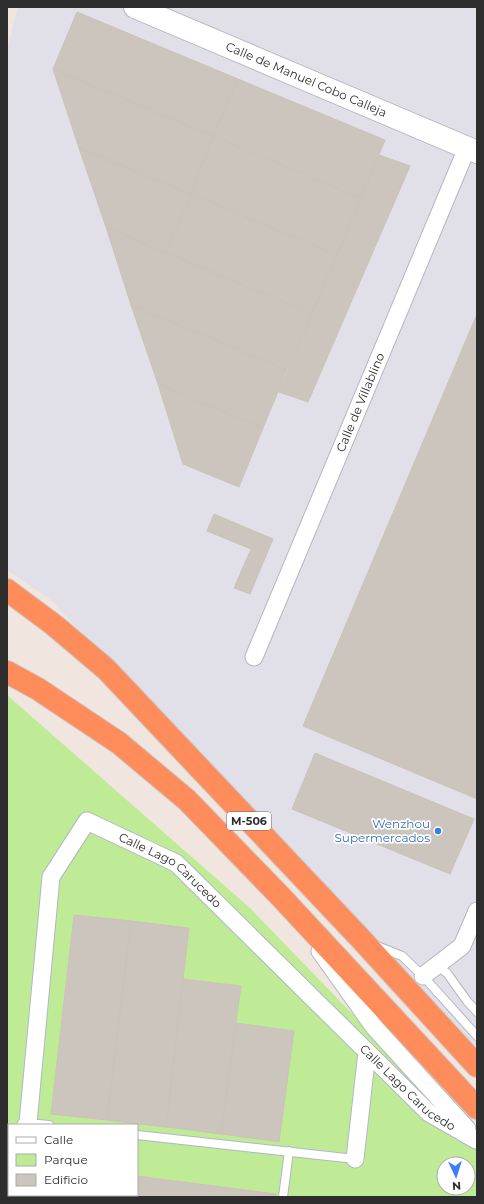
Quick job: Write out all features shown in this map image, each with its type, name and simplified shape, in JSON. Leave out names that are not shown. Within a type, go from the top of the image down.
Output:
[{"type":"highway","name":"M-506","points":[[7,590],[54,625],[106,670],[361,939],[477,1066]]},
{"type":"highway","name":"M-506","points":[[7,672],[38,689],[119,743],[187,800],[282,897],[477,1108]]},
{"type":"street","name":"Calle de Manuel Cobo Calleja","points":[[135,7],[472,150]]},
{"type":"street","name":"Calle de Villablino","points":[[254,657],[472,150]]},
{"type":"street","name":"Calle Lago Carucedo","points":[[27,1124],[51,877],[87,820],[176,863],[429,1113],[476,1140]]},
{"type":"street","points":[[282,897],[374,1027],[476,1140]]},
{"type":"street","points":[[423,976],[436,966],[470,949],[477,911]]},
{"type":"street","points":[[355,1159],[367,1052]]},
{"type":"lane","points":[[361,939],[402,956],[423,976],[477,1036]]},
{"type":"lane","points":[[436,966],[447,973],[467,1002],[477,1012]]},
{"type":"lane","points":[[138,1135],[355,1159]]},
{"type":"lane","points":[[283,1197],[289,1151]]},
{"type":"shaded area","points":[[19,7],[477,7],[477,1047],[272,838],[51,600],[7,570],[7,51]]},
{"type":"green space","points":[[7,695],[250,908],[477,1143],[477,1197],[7,1197]]},
{"type":"building","points":[[77,12],[238,79],[213,136],[53,69]]},
{"type":"building","points":[[53,69],[213,136],[191,194],[79,148]]},
{"type":"building","points":[[238,79],[385,140],[361,198],[213,136]]},
{"type":"building","points":[[213,136],[361,198],[337,255],[191,194]]},
{"type":"building","points":[[79,148],[191,194],[166,253],[106,227]]},
{"type":"building","points":[[379,155],[410,166],[308,402],[279,392]]},
{"type":"building","points":[[191,194],[337,255],[312,314],[166,253]]},
{"type":"building","points":[[106,227],[312,314],[287,370],[131,305]]},
{"type":"building","points":[[131,305],[287,370],[263,428],[158,384]]},
{"type":"building","points":[[477,314],[477,799],[303,726]]},
{"type":"building","points":[[158,384],[263,428],[239,487],[183,464]]},
{"type":"building","points":[[214,514],[273,539],[250,594],[234,588],[251,549],[207,531]]},
{"type":"building","points":[[315,753],[474,819],[450,874],[292,809]]},
{"type":"building","points":[[74,915],[131,921],[107,1120],[51,1114]]},
{"type":"building","points":[[131,921],[189,928],[166,1127],[107,1120]]},
{"type":"building","points":[[183,979],[241,986],[221,1134],[166,1127]]},
{"type":"building","points":[[236,1023],[294,1031],[279,1142],[221,1134]]},
{"type":"building","points":[[138,1176],[276,1194],[276,1197],[48,1197],[138,1196]]},
{"type":"place","name":"Wenzhou Supermercados","points":[[438,831]]}]
